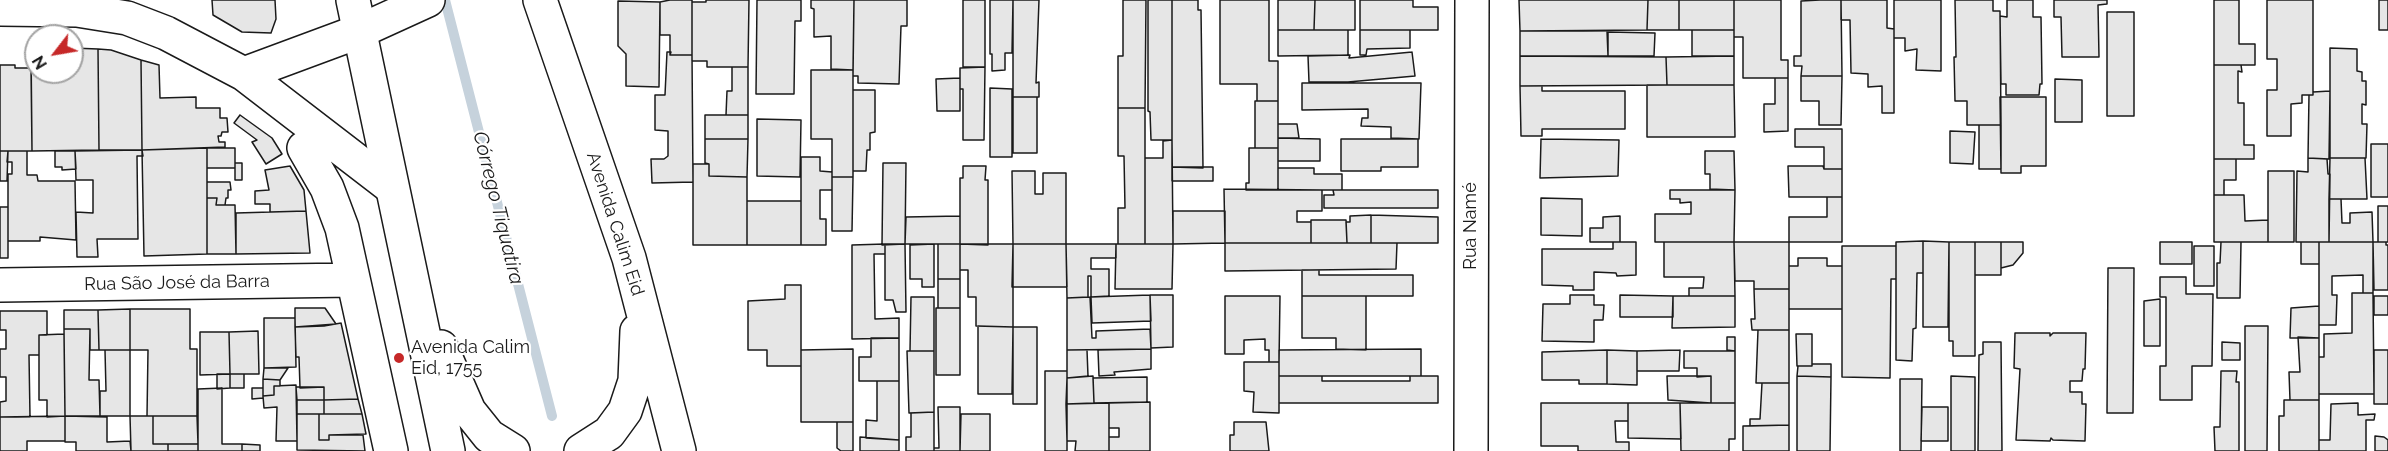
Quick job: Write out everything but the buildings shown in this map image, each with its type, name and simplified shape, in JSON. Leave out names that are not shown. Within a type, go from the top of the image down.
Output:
[{"type":"street","name":"Avenida Calim Eid","points":[[540,0],[629,258],[679,451]]},
{"type":"street","name":"Rua Namé","points":[[1471,451],[1472,0]]},
{"type":"street","points":[[244,74],[351,12],[420,4]]},
{"type":"street","points":[[0,9],[34,5],[77,10],[126,18],[166,33],[244,74],[391,187]]},
{"type":"street","points":[[351,12],[448,451]]},
{"type":"street","points":[[304,148],[331,198],[342,228],[391,451]]},
{"type":"street","points":[[581,451],[597,442],[617,424],[628,405],[635,381],[637,327],[629,258]]},
{"type":"street","points":[[411,276],[469,411],[489,436],[513,451]]},
{"type":"street","name":"Rua São José da Barra","points":[[0,285],[353,280]]},
{"type":"waterway","name":"Córrego Tiquatira","points":[[445,0],[552,416]]},
{"type":"place","name":"Avenida Calim Eid, 1755","points":[[399,358]]}]
